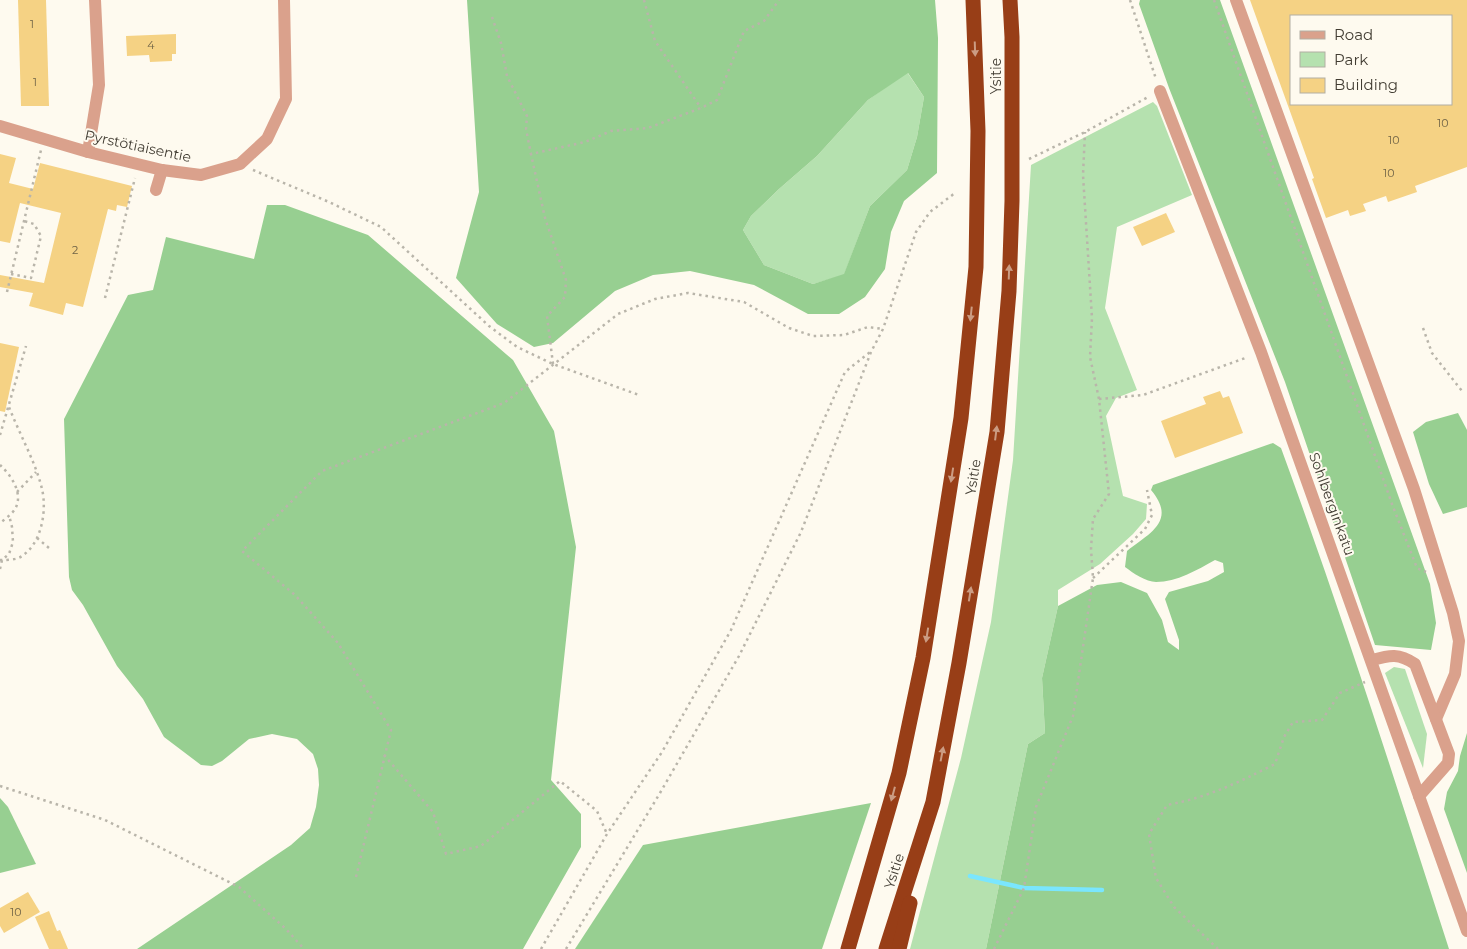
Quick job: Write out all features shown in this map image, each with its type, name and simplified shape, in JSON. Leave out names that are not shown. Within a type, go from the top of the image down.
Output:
[{"type":"highway","name":"Ysitie","points":[[848,949],[899,773],[921,667],[961,418],[976,267],[978,131],[973,0]]},
{"type":"highway","name":"Ysitie","points":[[886,949],[934,802],[959,663],[996,432],[1009,291],[1012,210],[1012,37],[1010,0]]},
{"type":"highway","points":[[900,949],[934,802]]},
{"type":"street","points":[[88,152],[99,85],[95,0]]},
{"type":"street","name":"Pyrstötiaisentie","points":[[0,126],[88,152],[162,170],[201,175],[240,164],[268,139],[286,99],[284,0]]},
{"type":"street","points":[[1236,0],[1414,489],[1453,613],[1459,641],[1455,674],[1436,719]]},
{"type":"street","name":"Sohlberginkatu","points":[[1160,90],[1261,352],[1467,931]]},
{"type":"street","points":[[156,190],[162,170]]},
{"type":"street","points":[[1372,660],[1391,655],[1409,660],[1415,664],[1449,754],[1448,763],[1419,796]]},
{"type":"path","points":[[644,0],[655,41],[701,108]]},
{"type":"path","points":[[531,154],[586,142],[611,131],[648,128],[717,100],[744,31],[764,21],[779,0]]},
{"type":"path","points":[[1029,159],[1084,132],[1160,90],[1130,0]]},
{"type":"path","points":[[1214,0],[1392,504],[1417,568],[1442,577]]},
{"type":"path","points":[[492,17],[501,43],[507,76],[527,116],[526,129],[545,218],[566,280],[565,297],[547,316],[553,364]]},
{"type":"path","points":[[994,949],[1024,888],[1036,807],[1073,716],[1093,578],[1090,549],[1093,519],[1109,494],[1099,399],[1090,357],[1092,318],[1083,175],[1084,132]]},
{"type":"path","points":[[7,292],[44,139]]},
{"type":"path","points":[[105,298],[139,164]]},
{"type":"path","points":[[240,164],[382,227],[489,326],[517,347],[553,364],[639,396]]},
{"type":"path","points":[[566,949],[655,801],[738,656],[801,532],[871,352],[883,329],[916,232],[930,212],[955,193]]},
{"type":"path","points":[[11,274],[31,278],[41,236],[34,224],[24,221]]},
{"type":"path","points":[[356,877],[391,730],[338,643],[295,595],[242,551],[322,471],[504,403],[618,314],[655,299],[688,293],[744,302],[789,328],[813,336],[844,335],[868,327],[883,329]]},
{"type":"path","points":[[1423,328],[1432,352],[1462,392]]},
{"type":"path","points":[[0,435],[26,346]]},
{"type":"path","points":[[541,949],[607,834],[662,752],[731,630],[845,372],[871,352]]},
{"type":"path","points":[[1099,399],[1143,395],[1261,352]]},
{"type":"path","points":[[1,560],[22,557],[31,548],[40,533],[43,507],[42,489],[9,407]]},
{"type":"path","points":[[0,422],[5,420]]},
{"type":"path","points":[[0,465],[9,473],[17,492],[16,508],[0,523]]},
{"type":"path","points":[[17,492],[36,472]]},
{"type":"path","points":[[1093,578],[1145,529],[1152,515],[1146,490]]},
{"type":"path","points":[[0,569],[1,560],[9,554],[13,542],[12,527],[8,515]]},
{"type":"path","points":[[37,538],[49,548]]},
{"type":"path","points":[[1218,949],[1174,907],[1156,878],[1149,834],[1167,805],[1194,800],[1226,788],[1276,764],[1284,737],[1293,722],[1322,720],[1340,693],[1378,677]]},
{"type":"path","points":[[384,755],[433,812],[446,854],[481,846],[560,781],[597,811],[607,834]]},
{"type":"path","points":[[0,786],[104,820],[239,887],[286,929],[304,949]]},
{"type":"green space","points":[[467,0],[935,0],[938,38],[937,173],[904,201],[891,232],[885,269],[865,297],[839,314],[808,314],[754,285],[690,271],[653,275],[615,291],[553,343],[534,347],[497,324],[456,278],[479,192]],"holes":[[[908,73],[924,97],[917,137],[907,170],[870,206],[844,274],[813,284],[764,265],[743,230],[751,216],[817,156],[868,100]]]},
{"type":"green space","points":[[1140,0],[1220,0],[1430,584],[1436,623],[1431,650],[1375,645],[1285,382],[1169,88],[1139,4]]},
{"type":"green space","points":[[907,72],[924,97],[917,137],[907,170],[870,206],[844,275],[813,284],[764,265],[743,230],[751,216],[817,156],[868,100]]},
{"type":"green space","points":[[1153,102],[1157,106],[1192,195],[1117,227],[1105,308],[1137,390],[1116,398],[1106,416],[1123,496],[1147,504],[1146,519],[1133,534],[1100,564],[1058,590],[1058,606],[1042,678],[1045,733],[1028,744],[986,949],[910,949],[961,758],[991,622],[1013,460],[1031,165]]},
{"type":"green space","points":[[267,205],[285,205],[368,235],[513,360],[554,431],[576,547],[551,780],[581,814],[581,847],[523,949],[137,949],[291,845],[310,828],[316,807],[319,785],[318,769],[313,754],[297,739],[272,734],[249,739],[222,761],[212,766],[201,765],[164,737],[143,699],[117,666],[83,605],[72,590],[69,577],[64,419],[128,295],[153,290],[166,237],[254,259]]},
{"type":"green space","points":[[1458,413],[1467,430],[1467,507],[1443,514],[1429,484],[1413,432],[1426,422]]},
{"type":"green space","points":[[1273,443],[1281,448],[1325,573],[1368,698],[1449,949],[986,949],[1028,744],[1045,733],[1042,678],[1058,606],[1097,585],[1121,582],[1147,593],[1162,620],[1168,642],[1179,650],[1179,640],[1165,599],[1169,592],[1208,581],[1224,572],[1223,563],[1215,560],[1179,578],[1156,582],[1144,579],[1125,567],[1127,551],[1152,532],[1161,518],[1158,501],[1151,490],[1153,485]]},
{"type":"green space","points":[[1394,667],[1405,669],[1427,734],[1423,768],[1385,673]]},
{"type":"green space","points":[[1467,733],[1467,873],[1444,809],[1447,792],[1458,771],[1460,756]]},
{"type":"green space","points":[[0,798],[8,807],[36,864],[0,873]]},
{"type":"green space","points":[[871,803],[822,949],[575,949],[643,845]]},
{"type":"building","points":[[18,0],[46,0],[49,106],[21,106]]},
{"type":"building","points":[[1250,0],[1467,0],[1467,167],[1415,186],[1417,192],[1388,202],[1386,196],[1363,204],[1366,211],[1350,216],[1348,210],[1326,218],[1312,179],[1314,178]]},
{"type":"building","points":[[176,34],[176,54],[172,54],[172,61],[150,62],[149,55],[127,56],[126,36]]},
{"type":"building","points":[[0,154],[16,158],[9,183],[33,189],[40,163],[132,186],[127,207],[117,205],[116,211],[108,209],[83,307],[66,303],[63,315],[29,306],[33,293],[0,287],[0,275],[44,283],[61,213],[20,203],[10,243],[0,241]]},
{"type":"building","points":[[1166,213],[1175,232],[1142,246],[1133,227]]},
{"type":"building","points":[[0,343],[19,347],[5,412],[0,411]]},
{"type":"building","points":[[1220,391],[1223,398],[1229,396],[1243,433],[1175,458],[1161,421],[1206,404],[1203,397]]},
{"type":"building","points":[[28,892],[40,912],[4,933],[0,926],[0,908]]},
{"type":"building","points":[[49,911],[57,931],[60,930],[68,949],[49,949],[35,917]]},
{"type":"waterway","points":[[970,876],[1024,888],[1102,890]]}]
